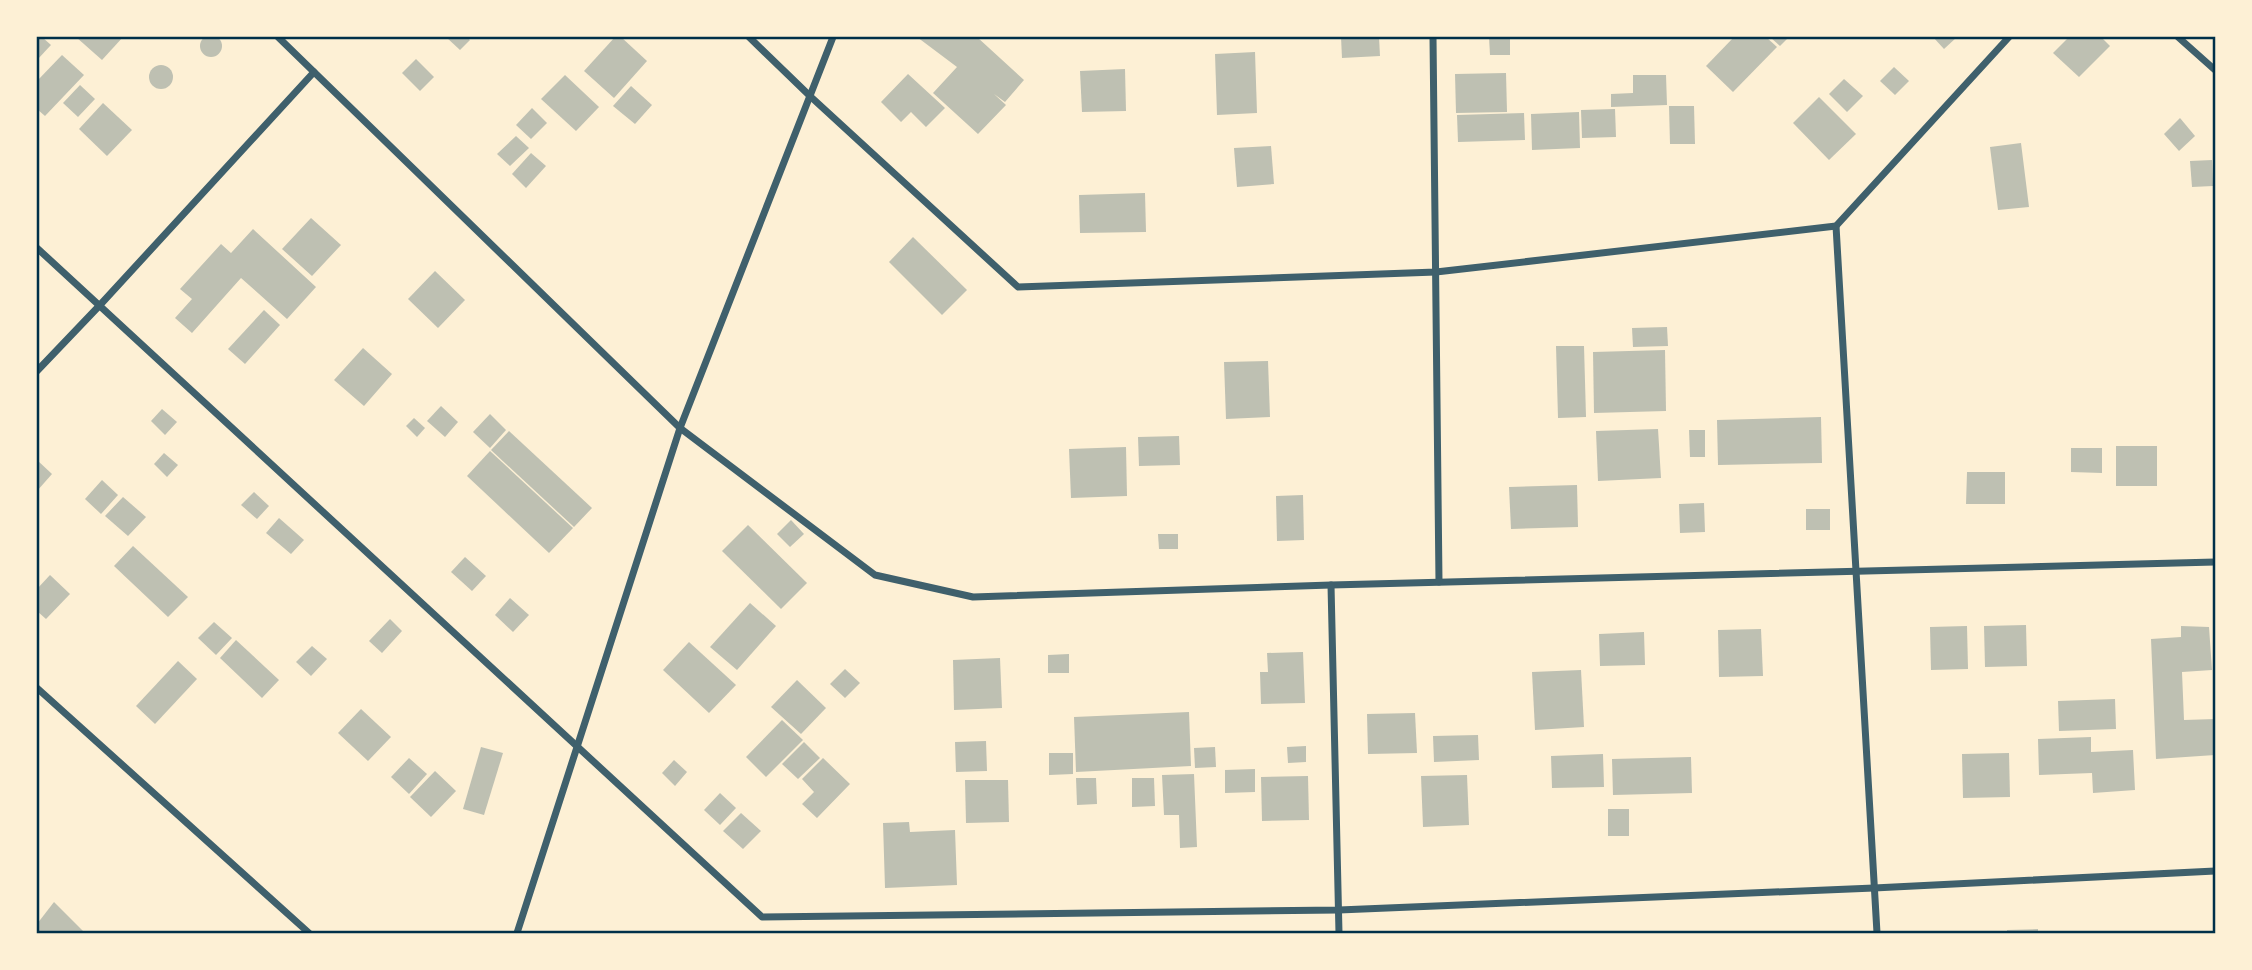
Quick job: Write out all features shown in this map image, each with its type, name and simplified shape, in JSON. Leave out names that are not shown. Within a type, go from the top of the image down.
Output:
[{"type":"street","points":[[278,37],[680,428],[875,575],[973,597],[2215,562]]},
{"type":"street","points":[[749,37],[1018,287],[1436,272],[1836,226],[2009,37]]},
{"type":"street","points":[[517,933],[680,428],[833,37]]},
{"type":"street","points":[[1433,37],[1439,582]]},
{"type":"street","points":[[2178,37],[2215,70]]},
{"type":"street","points":[[37,371],[313,72]]},
{"type":"street","points":[[1836,226],[1877,933]]},
{"type":"street","points":[[37,248],[762,917],[1339,910],[2215,871]]},
{"type":"street","points":[[1331,585],[1339,933]]},
{"type":"street","points":[[37,688],[309,933]]},
{"type":"building","points":[[211,35],[219,38],[222,46],[219,54],[211,57],[203,54],[200,46],[203,38]]},
{"type":"building","points":[[37,37],[42,37],[51,45],[37,60]]},
{"type":"building","points":[[76,37],[123,37],[102,60]]},
{"type":"building","points":[[446,37],[467,37],[470,40],[460,50]]},
{"type":"building","points":[[615,37],[621,37],[647,61],[614,98],[584,71]]},
{"type":"building","points":[[917,37],[977,37],[1024,80],[1005,102],[994,94],[1006,105],[978,134],[933,93],[957,67]]},
{"type":"building","points":[[1341,37],[1379,37],[1380,56],[1342,58]]},
{"type":"building","points":[[1489,37],[1510,37],[1510,55],[1490,55]]},
{"type":"building","points":[[1734,37],[1766,37],[1777,47],[1733,92],[1706,66]]},
{"type":"building","points":[[1770,37],[1789,37],[1780,46]]},
{"type":"building","points":[[1933,37],[1957,37],[1944,49]]},
{"type":"building","points":[[2069,37],[2101,37],[2110,46],[2079,77],[2053,53]]},
{"type":"building","points":[[1255,52],[1257,113],[1217,115],[1215,54]]},
{"type":"building","points":[[62,55],[84,75],[45,116],[37,109],[37,81]]},
{"type":"building","points":[[416,59],[434,77],[420,91],[402,73]]},
{"type":"building","points":[[161,65],[172,72],[173,77],[166,88],[161,89],[150,82],[149,77],[156,66]]},
{"type":"building","points":[[1894,67],[1909,81],[1895,95],[1880,81]]},
{"type":"building","points":[[1125,69],[1126,111],[1082,112],[1080,71]]},
{"type":"building","points":[[1506,73],[1507,112],[1456,113],[1455,74]]},
{"type":"building","points":[[908,74],[945,108],[926,127],[911,112],[901,122],[881,102]]},
{"type":"building","points":[[565,75],[599,107],[576,131],[541,99]]},
{"type":"building","points":[[1633,75],[1666,75],[1667,105],[1611,107],[1611,94],[1633,93]]},
{"type":"building","points":[[1844,79],[1863,96],[1847,112],[1829,94]]},
{"type":"building","points":[[80,85],[95,99],[78,117],[63,103]]},
{"type":"building","points":[[631,86],[652,105],[635,124],[613,106]]},
{"type":"building","points":[[1819,97],[1856,134],[1829,160],[1793,123]]},
{"type":"building","points":[[103,103],[132,130],[107,156],[79,129]]},
{"type":"building","points":[[1669,106],[1694,106],[1695,144],[1670,144]]},
{"type":"building","points":[[532,108],[547,123],[531,139],[516,125]]},
{"type":"building","points":[[1615,109],[1616,137],[1582,138],[1581,110]]},
{"type":"building","points":[[1579,112],[1580,148],[1532,150],[1531,114]]},
{"type":"building","points":[[1524,113],[1525,140],[1458,142],[1457,115]]},
{"type":"building","points":[[2180,118],[2195,136],[2179,151],[2164,134]]},
{"type":"building","points":[[516,136],[529,148],[510,166],[497,154]]},
{"type":"building","points":[[2021,143],[2029,207],[1998,210],[1990,147]]},
{"type":"building","points":[[1271,146],[1274,184],[1237,187],[1234,148]]},
{"type":"building","points":[[531,153],[546,166],[526,188],[512,174]]},
{"type":"building","points":[[2212,160],[2213,186],[2192,187],[2190,161]]},
{"type":"building","points":[[1145,193],[1146,232],[1080,233],[1079,195]]},
{"type":"building","points":[[311,218],[341,245],[312,276],[282,249]]},
{"type":"building","points":[[253,229],[316,287],[287,319],[241,278],[192,333],[175,318],[192,299],[180,289],[221,244],[231,253]]},
{"type":"building","points":[[913,237],[967,290],[942,315],[889,262]]},
{"type":"building","points":[[435,271],[465,300],[438,328],[408,299]]},
{"type":"building","points":[[264,310],[280,325],[245,364],[228,349]]},
{"type":"building","points":[[1667,327],[1668,346],[1633,347],[1632,328]]},
{"type":"building","points":[[1556,346],[1584,346],[1586,417],[1558,418]]},
{"type":"building","points":[[363,348],[392,374],[364,406],[334,380]]},
{"type":"building","points":[[1665,350],[1666,411],[1594,413],[1593,352]]},
{"type":"building","points":[[1268,361],[1270,417],[1226,419],[1224,362]]},
{"type":"building","points":[[441,406],[458,422],[445,437],[427,421]]},
{"type":"building","points":[[162,409],[177,422],[165,435],[151,421]]},
{"type":"building","points":[[490,414],[506,430],[490,448],[473,432]]},
{"type":"building","points":[[1821,417],[1822,463],[1718,465],[1717,420]]},
{"type":"building","points":[[414,418],[425,428],[417,437],[406,426]]},
{"type":"building","points":[[1658,429],[1661,478],[1598,481],[1596,431]]},
{"type":"building","points":[[1689,430],[1705,430],[1705,457],[1690,457]]},
{"type":"building","points":[[509,431],[592,508],[574,527],[491,450]]},
{"type":"building","points":[[1179,436],[1180,465],[1139,466],[1138,437]]},
{"type":"building","points":[[2116,446],[2157,446],[2157,486],[2116,486]]},
{"type":"building","points":[[1126,447],[1127,496],[1071,498],[1069,449]]},
{"type":"building","points":[[2071,448],[2102,448],[2102,473],[2071,472]]},
{"type":"building","points":[[490,451],[573,528],[549,553],[467,476]]},
{"type":"building","points":[[164,453],[178,465],[167,477],[154,464]]},
{"type":"building","points":[[37,460],[52,474],[37,491]]},
{"type":"building","points":[[1967,472],[2005,472],[2005,504],[1966,504]]},
{"type":"building","points":[[102,480],[118,495],[101,514],[85,499]]},
{"type":"building","points":[[1577,485],[1578,527],[1511,529],[1509,487]]},
{"type":"building","points":[[254,492],[269,506],[257,519],[241,505]]},
{"type":"building","points":[[1303,495],[1304,540],[1277,541],[1276,496]]},
{"type":"building","points":[[123,497],[146,517],[128,536],[105,516]]},
{"type":"building","points":[[1704,503],[1705,532],[1680,533],[1679,504]]},
{"type":"building","points":[[1806,509],[1830,509],[1830,530],[1806,530]]},
{"type":"building","points":[[279,518],[304,540],[291,554],[266,533]]},
{"type":"building","points":[[791,520],[804,534],[790,547],[777,534]]},
{"type":"building","points":[[748,525],[807,583],[781,609],[722,551]]},
{"type":"building","points":[[1158,534],[1178,534],[1178,549],[1159,549]]},
{"type":"building","points":[[133,546],[188,597],[168,617],[114,566]]},
{"type":"building","points":[[465,557],[486,576],[472,591],[451,572]]},
{"type":"building","points":[[50,575],[70,594],[46,619],[37,611],[37,589]]},
{"type":"building","points":[[510,598],[529,615],[513,632],[495,615]]},
{"type":"building","points":[[750,603],[776,626],[737,670],[710,647]]},
{"type":"building","points":[[390,619],[402,631],[382,653],[369,641]]},
{"type":"building","points":[[214,622],[232,638],[216,655],[198,638]]},
{"type":"building","points":[[2026,625],[2027,666],[1985,667],[1984,626]]},
{"type":"building","points":[[1967,626],[1968,669],[1931,670],[1930,627]]},
{"type":"building","points":[[2181,626],[2209,627],[2212,670],[2182,672],[2184,720],[2215,719],[2215,755],[2156,759],[2151,639],[2181,637]]},
{"type":"building","points":[[1761,629],[1763,676],[1719,677],[1718,630]]},
{"type":"building","points":[[1644,632],[1645,665],[1600,666],[1599,634]]},
{"type":"building","points":[[236,640],[279,680],[262,698],[220,658]]},
{"type":"building","points":[[689,642],[736,685],[709,713],[663,670]]},
{"type":"building","points":[[312,646],[327,659],[311,676],[296,662]]},
{"type":"building","points":[[1303,652],[1305,703],[1261,704],[1260,672],[1268,672],[1267,653]]},
{"type":"building","points":[[1069,654],[1069,673],[1048,673],[1048,655]]},
{"type":"building","points":[[1000,658],[1002,708],[954,710],[953,660]]},
{"type":"building","points":[[178,661],[197,679],[155,724],[136,706]]},
{"type":"building","points":[[845,669],[860,683],[845,698],[830,684]]},
{"type":"building","points":[[1581,670],[1584,727],[1535,730],[1532,672]]},
{"type":"building","points":[[797,680],[826,708],[801,734],[771,707]]},
{"type":"building","points":[[2115,699],[2116,729],[2059,731],[2058,701]]},
{"type":"building","points":[[361,709],[391,737],[368,761],[338,733]]},
{"type":"building","points":[[1189,712],[1191,766],[1076,772],[1074,717]]},
{"type":"building","points":[[1415,713],[1417,753],[1368,754],[1367,714]]},
{"type":"building","points":[[782,720],[803,740],[766,777],[746,757]]},
{"type":"building","points":[[1478,735],[1479,760],[1434,762],[1433,736]]},
{"type":"building","points":[[2091,737],[2091,752],[2133,750],[2135,790],[2093,793],[2092,773],[2039,775],[2038,739]]},
{"type":"building","points":[[986,741],[987,771],[956,772],[955,742]]},
{"type":"building","points":[[804,742],[820,758],[798,779],[782,764]]},
{"type":"building","points":[[1306,746],[1306,762],[1288,763],[1287,747]]},
{"type":"building","points":[[481,747],[503,753],[484,815],[463,809]]},
{"type":"building","points":[[1215,747],[1216,767],[1195,768],[1194,748]]},
{"type":"building","points":[[1049,753],[1073,753],[1073,774],[1049,775]]},
{"type":"building","points":[[2009,753],[2010,797],[1963,798],[1962,754]]},
{"type":"building","points":[[1603,754],[1604,787],[1552,788],[1551,756]]},
{"type":"building","points":[[1691,757],[1692,793],[1613,795],[1612,759]]},
{"type":"building","points":[[409,758],[427,774],[409,794],[391,777]]},
{"type":"building","points":[[823,758],[850,784],[817,818],[802,804],[814,792],[802,779]]},
{"type":"building","points":[[674,760],[687,772],[675,786],[662,773]]},
{"type":"building","points":[[1255,769],[1255,792],[1225,793],[1225,770]]},
{"type":"building","points":[[435,771],[456,791],[431,817],[410,797]]},
{"type":"building","points":[[1194,774],[1197,847],[1180,848],[1179,815],[1164,815],[1162,775]]},
{"type":"building","points":[[1467,775],[1469,825],[1423,827],[1421,776]]},
{"type":"building","points":[[1308,776],[1309,820],[1262,821],[1261,777]]},
{"type":"building","points":[[1076,778],[1096,778],[1097,804],[1077,805]]},
{"type":"building","points":[[1132,778],[1154,778],[1155,806],[1132,807]]},
{"type":"building","points":[[965,780],[1008,780],[1009,822],[966,823]]},
{"type":"building","points":[[720,793],[736,808],[720,825],[704,810]]},
{"type":"building","points":[[1608,809],[1629,809],[1629,836],[1608,836]]},
{"type":"building","points":[[741,813],[761,831],[743,849],[723,831]]},
{"type":"building","points":[[909,822],[910,832],[955,830],[957,885],[885,888],[883,823]]},
{"type":"building","points":[[54,902],[85,933],[37,933],[37,924]]},
{"type":"building","points":[[2038,929],[2038,933],[2007,933],[2007,930]]}]
